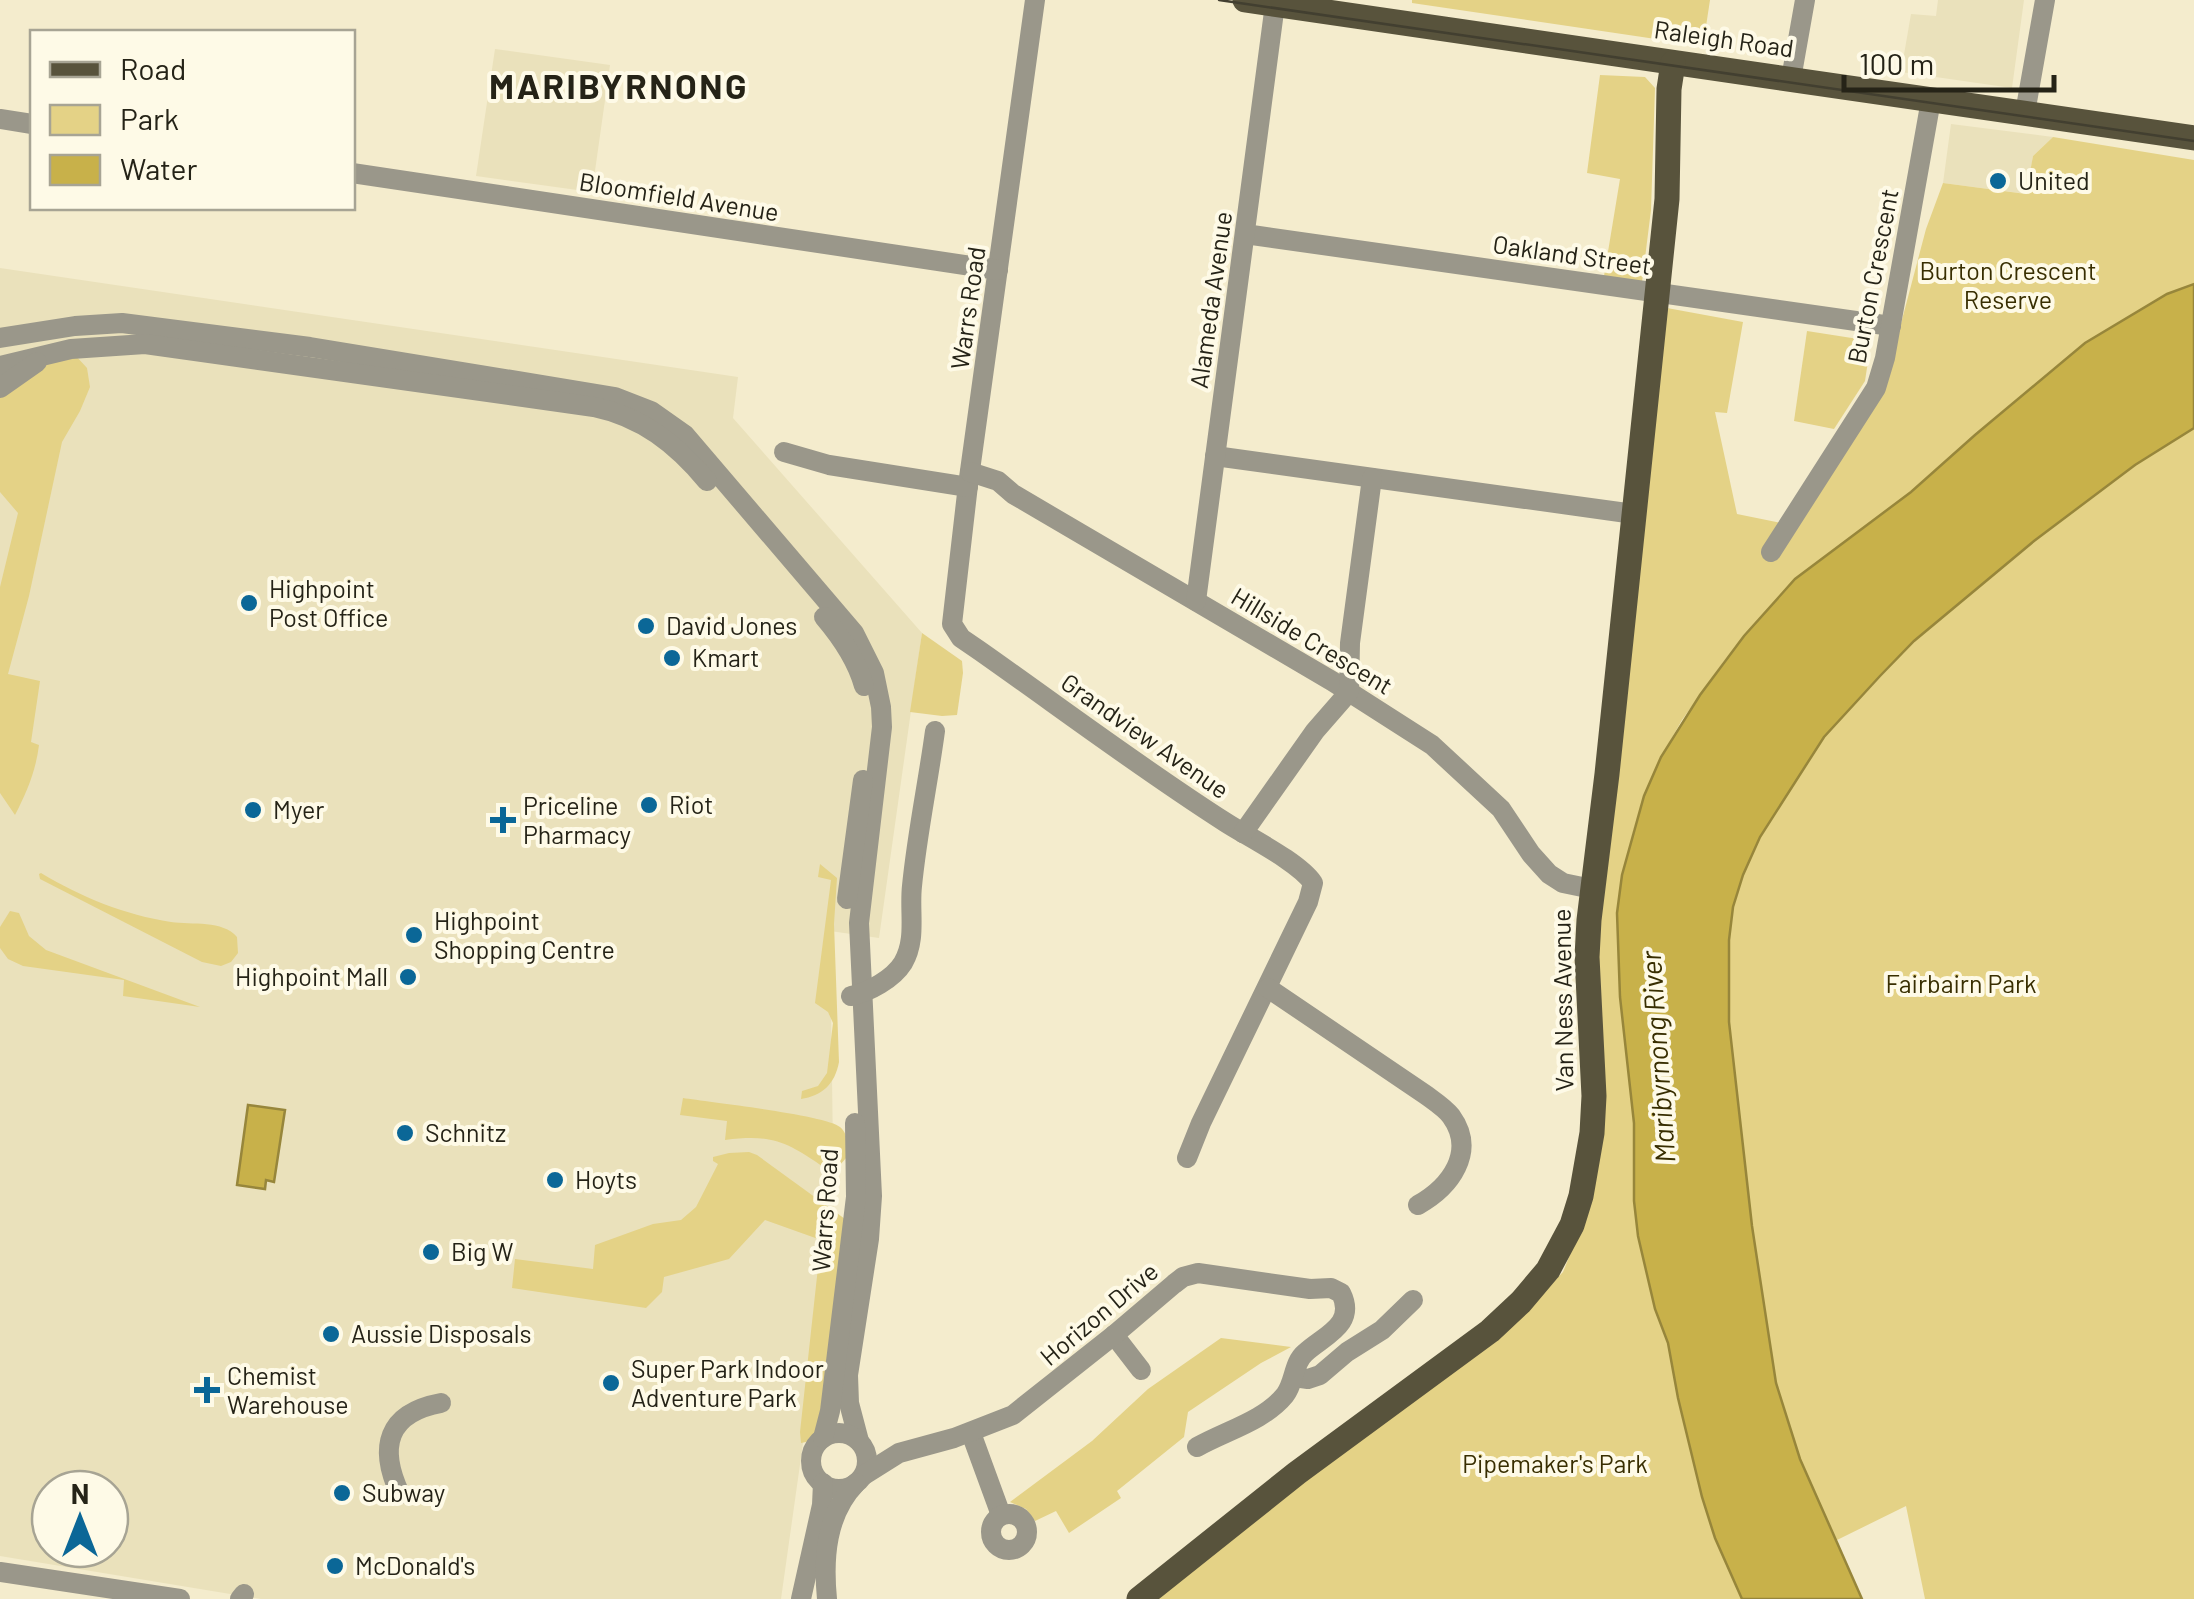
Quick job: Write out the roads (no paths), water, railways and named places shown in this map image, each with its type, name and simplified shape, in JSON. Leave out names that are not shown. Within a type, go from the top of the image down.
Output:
[{"type":"main road","name":"Raleigh Road","points":[[1245,0],[1343,7],[1680,64],[2194,138]]},
{"type":"main road","name":"Van Ness Avenue","points":[[1139,1599],[1297,1473],[1490,1330],[1548,1270],[1572,1225],[1592,1133],[1594,1096],[1586,957],[1591,895],[1602,824],[1667,199],[1670,89],[1680,64]]},
{"type":"street","name":"Warrs Road","points":[[952,624],[1034,0]]},
{"type":"street","points":[[1790,79],[1805,0]]},
{"type":"street","points":[[2025,114],[2045,0]]},
{"type":"street","name":"Alameda Avenue","points":[[1196,601],[1274,4]]},
{"type":"street","name":"Burton Crescent","points":[[1771,552],[1876,388],[1932,100]]},
{"type":"street","points":[[0,120],[30,124]]},
{"type":"street","name":"Bloomfield Avenue","points":[[355,173],[998,270]]},
{"type":"street","name":"Oakland Street","points":[[1245,234],[1891,326]]},
{"type":"street","points":[[0,338],[111,323],[226,336],[597,393],[634,404],[669,423],[696,447],[840,615],[874,672],[882,727],[860,902],[856,995]]},
{"type":"street","points":[[0,366],[71,349],[130,344],[594,407],[625,415],[660,434],[700,472],[836,631],[862,678],[869,713],[868,734],[847,903],[856,995]]},
{"type":"street","points":[[0,388],[52,353]]},
{"type":"street","name":"Hillside Crescent","points":[[784,452],[828,465],[969,481],[990,476],[1013,494],[1340,686],[1444,754],[1500,809],[1549,874],[1591,895]]},
{"type":"street","points":[[1216,456],[1634,514]]},
{"type":"street","points":[[1243,833],[1315,731],[1340,686],[1350,643],[1372,478]]},
{"type":"street","name":"Grandview Avenue","points":[[952,624],[961,638],[1310,878],[1312,894],[1268,988]]},
{"type":"street","points":[[856,995],[894,973],[908,953],[912,887],[934,731]]},
{"type":"street","points":[[1186,1158],[1268,988],[1448,1112],[1460,1146],[1456,1171],[1440,1190],[1418,1205]]},
{"type":"street","name":"Warrs Road","points":[[823,1438],[830,1411],[856,1197],[856,995]]},
{"type":"street","name":"Warrs Road","points":[[856,995],[872,1196],[848,1387],[860,1442]]},
{"type":"street","name":"Horizon Drive","points":[[861,1478],[899,1453],[1014,1415],[1191,1274],[1336,1289],[1342,1293],[1345,1301],[1341,1322],[1334,1332],[1302,1354],[1281,1400],[1197,1447]]},
{"type":"street","name":"Horizon Drive","points":[[1292,1382],[1314,1378],[1374,1336],[1413,1300]]},
{"type":"street","points":[[1114,1336],[1140,1370]]},
{"type":"street","points":[[400,1494],[388,1459],[390,1436],[409,1414],[442,1403]]},
{"type":"street","points":[[971,1432],[1001,1515]]},
{"type":"street","name":"Horizon Drive","points":[[860,1442],[922,1442],[971,1432]]},
{"type":"street","points":[[827,1599],[825,1566],[830,1532],[843,1498],[861,1478],[867,1459],[860,1442],[841,1433],[817,1444],[812,1457],[814,1472],[823,1483],[840,1488],[861,1478]]},
{"type":"street","points":[[801,1599],[822,1505],[823,1483]]},
{"type":"street","points":[[0,1572],[180,1599]]},
{"type":"street","points":[[0,1583],[100,1599]]},
{"type":"water","name":"Maribyrnong River","points":[[2194,284],[2194,428],[2135,465],[2034,541],[1914,641],[1824,737],[1760,837],[1743,875],[1733,907],[1729,940],[1729,1022],[1752,1226],[1776,1383],[1800,1459],[1862,1599],[1742,1599],[1702,1497],[1668,1343],[1655,1309],[1638,1236],[1634,1123],[1620,997],[1617,913],[1622,875],[1644,796],[1661,757],[1700,695],[1744,636],[1795,579],[1911,492],[2085,343],[2167,294]]},
{"type":"water","points":[[248,1105],[285,1110],[274,1182],[266,1180],[265,1189],[237,1185]]},
{"type":"tram line","points":[[1219,0],[2194,141]]},
{"type":"place","name":"United","points":[[1998,181]]},
{"type":"place","name":"Highpoint Post Office","points":[[249,603]]},
{"type":"place","name":"David Jones","points":[[646,626]]},
{"type":"place","name":"Kmart","points":[[672,658]]},
{"type":"place","name":"Riot","points":[[649,805]]},
{"type":"place","name":"Myer","points":[[253,810]]},
{"type":"place","name":"Priceline Pharmacy","points":[[503,820]]},
{"type":"place","name":"Highpoint Shopping Centre","points":[[414,935]]},
{"type":"place","name":"Highpoint Mall","points":[[408,977]]},
{"type":"place","name":"Schnitz","points":[[405,1133]]},
{"type":"place","name":"Hoyts","points":[[555,1180]]},
{"type":"place","name":"Big W","points":[[431,1252]]},
{"type":"place","name":"Aussie Disposals","points":[[331,1334]]},
{"type":"place","name":"Super Park Indoor Adventure Park","points":[[611,1383]]},
{"type":"place","name":"Chemist Warehouse","points":[[207,1390]]},
{"type":"place","name":"Subway","points":[[342,1493]]},
{"type":"place","name":"McDonald's","points":[[335,1566]]},
{"type":"district","name":"MARIBYRNONG","points":[[619,87]]},
{"type":"park label","name":"Burton Crescent Reserve","points":[[2008,286]]},
{"type":"park label","name":"Fairbairn Park","points":[[1961,984]]},
{"type":"park label","name":"Pipemaker's Park","points":[[1555,1464]]}]
